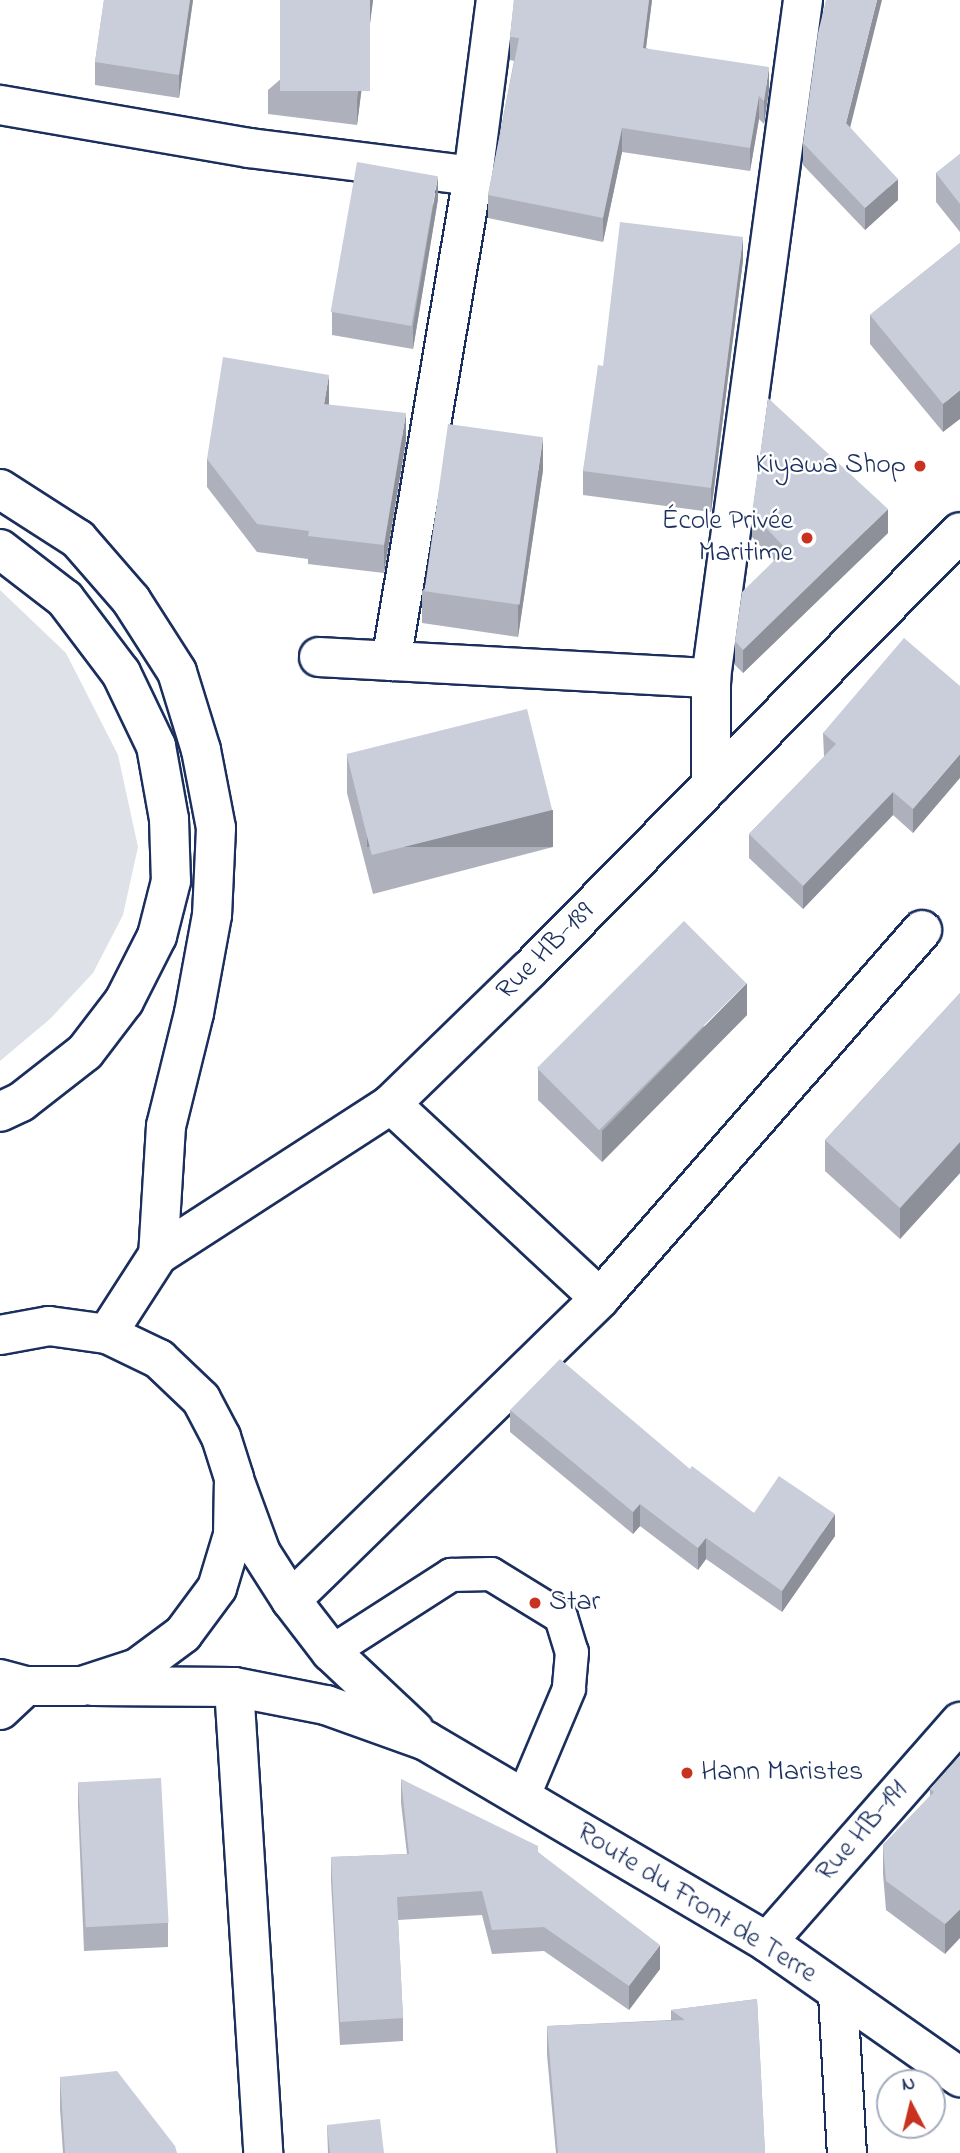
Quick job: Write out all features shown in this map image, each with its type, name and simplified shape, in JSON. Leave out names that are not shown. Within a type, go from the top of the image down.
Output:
[{"type":"main road","points":[[391,661],[473,176],[496,0]]},
{"type":"main road","points":[[711,785],[711,678],[803,0]]},
{"type":"main road","points":[[0,105],[249,148],[473,176]]},
{"type":"main road","points":[[0,489],[78,540],[131,600],[177,672],[201,750],[216,828],[212,915],[194,1013],[166,1126],[158,1255]]},
{"type":"main road","name":"Rue HB-189","points":[[107,1334],[158,1255],[391,1104],[529,970],[960,533]]},
{"type":"main road","points":[[0,549],[65,599],[121,673],[156,746],[169,819],[172,881],[157,936],[124,1001],[85,1052],[21,1102],[0,1112]]},
{"type":"main road","points":[[319,657],[711,678]]},
{"type":"main road","points":[[290,1600],[600,1298],[922,930]]},
{"type":"main road","points":[[391,1104],[600,1298]]},
{"type":"main road","points":[[0,1335],[49,1326],[107,1334],[159,1359],[201,1399],[221,1437],[261,1553],[290,1600],[331,1651],[426,1741]]},
{"type":"main road","points":[[82,1686],[137,1668],[183,1634],[197,1616],[216,1588],[233,1535],[234,1478]]},
{"type":"main road","points":[[9,1692],[82,1686],[234,1687],[326,1705],[426,1741]]},
{"type":"main road","points":[[234,1687],[263,2153]]},
{"type":"main road","name":"Rue HB-191","points":[[767,1942],[960,1722]]},
{"type":"main road","name":"Route du Front de Terre","points":[[426,1741],[767,1942],[960,2077]]},
{"type":"main road","points":[[838,1994],[846,2153]]},
{"type":"lane","points":[[331,1651],[451,1575],[491,1574],[561,1617],[572,1653],[569,1689],[523,1798]]},
{"type":"shaded area","points":[[0,590],[66,653],[118,755],[138,847],[123,915],[93,973],[50,1019],[0,1061]]},
{"type":"building","points":[[104,0],[190,0],[179,75],[95,62]]},
{"type":"building","points":[[280,0],[370,0],[370,91],[280,91]]},
{"type":"building","points":[[514,0],[649,0],[643,48],[769,67],[764,101],[759,96],[750,148],[622,128],[603,218],[488,195],[519,38],[510,37]]},
{"type":"building","points":[[826,0],[877,0],[846,123],[898,179],[865,208],[803,143],[818,33]]},
{"type":"building","points":[[960,154],[960,204],[936,173]]},
{"type":"building","points":[[357,162],[438,176],[411,326],[331,312]]},
{"type":"building","points":[[620,222],[743,237],[711,488],[583,471],[598,365],[603,366]]},
{"type":"building","points":[[960,243],[960,390],[943,404],[870,315]]},
{"type":"building","points":[[223,357],[329,375],[324,404],[406,413],[384,545],[308,536],[309,531],[257,524],[207,459]]},
{"type":"building","points":[[768,398],[888,509],[743,650],[735,641],[742,592],[786,549],[752,513]]},
{"type":"building","points":[[448,424],[543,437],[520,605],[424,591]]},
{"type":"building","points":[[904,638],[960,686],[960,754],[913,809],[893,792],[803,886],[749,834],[836,744],[823,733]]},
{"type":"building","points":[[527,709],[552,810],[372,855],[347,754]]},
{"type":"building","points":[[684,921],[746,983],[599,1130],[537,1068]]},
{"type":"building","points":[[960,993],[960,1142],[900,1208],[825,1140]]},
{"type":"building","points":[[560,1359],[690,1469],[692,1466],[754,1513],[779,1476],[835,1514],[782,1591],[706,1538],[698,1548],[640,1504],[633,1512],[510,1410]]},
{"type":"building","points":[[960,1756],[960,1909],[945,1924],[886,1881],[883,1845],[934,1792],[930,1789]]},
{"type":"building","points":[[161,1778],[169,1923],[86,1927],[78,1782]]},
{"type":"building","points":[[401,1779],[538,1846],[538,1852],[660,1945],[629,1986],[544,1927],[492,1930],[482,1891],[397,1897],[403,2018],[340,2022],[331,1857],[409,1854]]},
{"type":"building","points":[[757,1999],[765,2153],[558,2153],[547,2026],[685,2020],[671,2010]]},
{"type":"building","points":[[117,2071],[175,2146],[177,2153],[65,2153],[60,2077]]},
{"type":"building","points":[[380,2119],[384,2153],[330,2153],[327,2125]]},
{"type":"place","name":"Kiyawa Shop","points":[[920,466]]},
{"type":"place","name":"École Privée Maritime","points":[[807,538]]},
{"type":"place","name":"Star","points":[[535,1603]]},
{"type":"place","name":"Hann Maristes","points":[[687,1773]]}]
